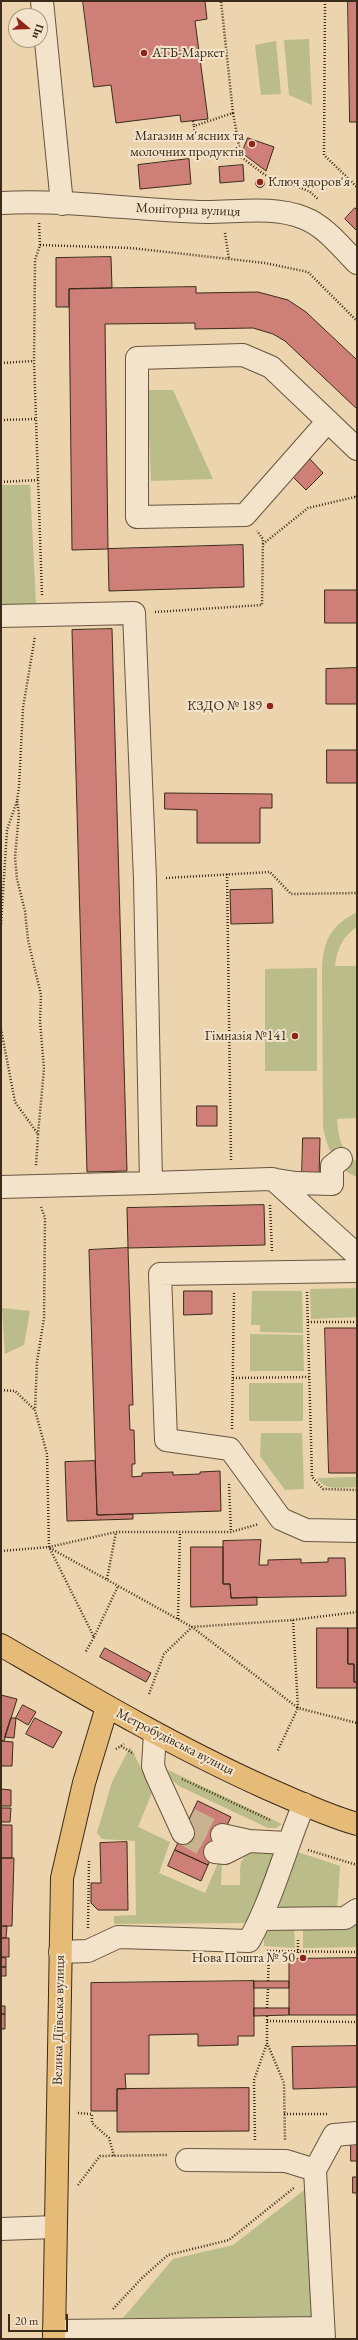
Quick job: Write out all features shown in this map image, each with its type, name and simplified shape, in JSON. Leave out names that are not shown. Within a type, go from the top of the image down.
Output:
[{"type":"main road","name":"Метробудівська вулиця","points":[[1,1645],[107,1707],[227,1770],[304,1804],[357,1824]]},
{"type":"main road","name":"Велика Діївська вулиця","points":[[54,2335],[62,1878],[84,1783],[107,1707]]},
{"type":"street","points":[[42,1],[62,204]]},
{"type":"street","name":"Моніторна вулиця","points":[[1,203],[38,201],[62,204],[207,212],[269,211],[287,213],[305,218],[320,227],[357,263]]},
{"type":"street","points":[[328,421],[245,515],[137,517],[137,358],[243,355],[271,367],[328,421],[357,449]]},
{"type":"street","points":[[1,616],[134,613],[145,879],[151,1183]]},
{"type":"street","points":[[1,1187],[271,1179],[296,1183],[332,1184],[332,1166],[341,1159]]},
{"type":"street","points":[[271,1179],[357,1255]]},
{"type":"street","points":[[357,1270],[160,1274],[166,1440],[230,1449],[281,1519],[306,1530],[357,1532]]},
{"type":"street","points":[[155,1733],[153,1766],[182,1823]]},
{"type":"street","points":[[60,1952],[88,1951],[118,1938],[249,1941],[261,1919],[290,1837],[304,1804]]},
{"type":"street","points":[[219,1843],[225,1852],[249,1841],[290,1837]]},
{"type":"street","points":[[261,1919],[345,1918],[357,1910]]},
{"type":"street","points":[[54,2335],[93,2330],[324,2334],[315,2170],[334,2135],[357,2133]]},
{"type":"street","points":[[187,2160],[286,2161],[315,2170]]},
{"type":"street","points":[[1,2229],[55,2227]]},
{"type":"path","points":[[220,1],[233,113],[241,157],[265,175],[309,191],[325,206]]},
{"type":"path","points":[[325,1],[324,155],[357,187]]},
{"type":"path","points":[[194,126],[233,113]]},
{"type":"path","points":[[193,121],[195,136]]},
{"type":"path","points":[[38,201],[40,245],[35,260],[34,361],[43,615],[36,626],[23,708],[17,801],[19,814],[15,857],[17,879],[25,911],[28,940],[41,995],[40,1021],[44,1069],[38,1134],[38,1160],[33,1186],[45,1218],[46,1263],[44,1318],[37,1362],[35,1410],[47,1454],[50,1547],[94,1637]]},
{"type":"path","points":[[40,245],[131,248],[265,263],[308,272],[357,321]]},
{"type":"path","points":[[1,363],[34,361]]},
{"type":"path","points":[[1,420],[35,419]]},
{"type":"path","points":[[1,482],[38,480]]},
{"type":"path","points":[[263,544],[308,508],[355,497],[357,499]]},
{"type":"path","points":[[134,613],[262,605],[263,544],[262,539],[245,515]]},
{"type":"path","points":[[1,924],[6,830],[17,801]]},
{"type":"path","points":[[145,879],[270,872],[291,894],[357,893]]},
{"type":"path","points":[[226,874],[231,1180]]},
{"type":"path","points":[[1,1029],[15,1102],[38,1134]]},
{"type":"path","points":[[271,1179],[273,1272]]},
{"type":"path","points":[[231,1532],[227,1456],[230,1449],[235,1272]]},
{"type":"path","points":[[307,1291],[312,1476],[323,1489],[357,1490]]},
{"type":"path","points":[[308,1322],[357,1322]]},
{"type":"path","points":[[233,1378],[310,1377]]},
{"type":"path","points":[[1,1390],[15,1391],[35,1410]]},
{"type":"path","points":[[1,1551],[50,1547],[116,1532],[231,1532],[281,1519]]},
{"type":"path","points":[[107,1579],[116,1532]]},
{"type":"path","points":[[178,1619],[180,1532]]},
{"type":"path","points":[[50,1547],[192,1627],[298,1708],[357,1723]]},
{"type":"path","points":[[84,1653],[94,1637],[118,1586]]},
{"type":"path","points":[[149,1694],[164,1654],[192,1627],[293,1620],[357,1612]]},
{"type":"path","points":[[277,1752],[298,1708],[293,1620]]},
{"type":"path","points":[[114,1754],[117,1748],[122,1745],[153,1766],[290,1837],[357,1865]]},
{"type":"path","points":[[88,1951],[89,1859]]},
{"type":"path","points":[[249,1941],[269,1953],[357,1952]]},
{"type":"path","points":[[268,1981],[269,1953]]},
{"type":"path","points":[[267,2008],[268,1988]]},
{"type":"path","points":[[267,2016],[267,2042],[284,2083],[286,2161]]},
{"type":"path","points":[[266,2021],[357,2022]]},
{"type":"path","points":[[255,2160],[254,2080],[267,2042]]},
{"type":"path","points":[[76,2113],[92,2114],[92,2123],[110,2138],[114,2156]]},
{"type":"path","points":[[284,2114],[335,2114]]},
{"type":"path","points":[[76,2187],[100,2156],[167,2155],[187,2160]]},
{"type":"path","points":[[93,2330],[142,2278],[168,2255],[229,2240],[315,2170]]},
{"type":"green space","points":[[309,39],[312,105],[289,95],[284,40]]},
{"type":"green space","points":[[276,41],[281,94],[261,95],[255,45]]},
{"type":"green space","points":[[147,390],[173,390],[213,479],[151,481]]},
{"type":"green space","points":[[1,485],[30,485],[36,604],[1,606]]},
{"type":"green space","points":[[357,912],[357,927],[344,939],[341,944],[337,954],[335,966],[357,966],[357,1118],[337,1119],[341,1143],[351,1157],[357,1162],[357,1177],[343,1169],[333,1157],[327,1143],[323,1127],[322,967],[327,940],[335,927]]},
{"type":"green space","points":[[317,968],[317,1071],[265,1071],[265,969]]},
{"type":"green space","points":[[357,1288],[357,1317],[311,1319],[310,1289]]},
{"type":"green space","points":[[252,1291],[302,1291],[303,1333],[260,1332],[260,1325],[251,1325]]},
{"type":"green space","points":[[2,1308],[30,1311],[24,1345],[5,1354]]},
{"type":"green space","points":[[250,1334],[303,1335],[304,1371],[250,1371]]},
{"type":"green space","points":[[249,1383],[303,1383],[303,1421],[249,1421]]},
{"type":"green space","points":[[261,1433],[302,1433],[304,1489],[285,1490],[260,1456]]},
{"type":"green space","points":[[357,1477],[357,1487],[340,1488],[329,1487],[320,1482],[317,1478]]},
{"type":"green space","points":[[130,1747],[153,1790],[138,1827],[170,1842],[159,1873],[205,1893],[218,1863],[222,1863],[221,1885],[240,1885],[240,1866],[247,1855],[257,1852],[277,1851],[251,1920],[246,1923],[114,1924],[114,1916],[136,1915],[135,1841],[102,1839],[97,1833],[112,1782]]},
{"type":"green space","points":[[168,1770],[282,1824],[276,1828],[268,1828],[179,1786],[172,1780]]},
{"type":"green space","points":[[292,1853],[301,1853],[340,1866],[337,1911],[283,1911],[274,1897]]},
{"type":"green space","points":[[357,1923],[357,1947],[303,1948],[303,1924]]},
{"type":"green space","points":[[294,1924],[295,1948],[264,1946],[264,1937],[268,1928]]},
{"type":"green space","points":[[312,2184],[312,2318],[123,2318],[173,2259],[233,2245]]},
{"type":"building","name":"АТБ-Маркет","points":[[83,1],[205,1],[207,19],[195,21],[208,119],[181,122],[180,115],[116,123],[111,85],[94,87]]},
{"type":"building","points":[[348,1],[357,1],[357,122],[350,122]]},
{"type":"building","points":[[248,138],[274,147],[266,171],[242,153]]},
{"type":"building","points":[[189,159],[191,184],[140,189],[138,165]]},
{"type":"building","points":[[243,165],[244,181],[220,183],[219,167]]},
{"type":"building","name":"Ключ здоров'я","points":[[260,178],[265,183],[260,188],[255,183]]},
{"type":"building","points":[[355,208],[357,210],[357,231],[345,219]]},
{"type":"building","points":[[111,257],[112,288],[69,289],[69,307],[56,307],[56,258]]},
{"type":"building","points":[[196,287],[196,293],[258,292],[288,300],[306,312],[357,360],[357,409],[285,341],[273,334],[253,328],[195,329],[195,323],[105,324],[108,549],[72,550],[69,289]]},
{"type":"building","points":[[309,458],[323,473],[306,490],[291,475]]},
{"type":"building","points":[[243,545],[244,587],[109,591],[108,549]]},
{"type":"building","points":[[325,590],[357,590],[357,623],[325,623]]},
{"type":"building","points":[[112,629],[127,1171],[87,1172],[72,630]]},
{"type":"building","points":[[357,668],[357,704],[326,704],[326,669]]},
{"type":"building","points":[[327,750],[357,750],[357,783],[327,783]]},
{"type":"building","points":[[165,793],[272,794],[272,808],[260,808],[260,843],[197,843],[197,810],[165,809]]},
{"type":"building","points":[[272,889],[273,923],[231,924],[230,890]]},
{"type":"building","points":[[197,1106],[217,1106],[217,1126],[197,1126]]},
{"type":"building","points":[[303,1138],[320,1138],[319,1178],[302,1177]]},
{"type":"building","points":[[264,1205],[265,1245],[128,1248],[127,1208]]},
{"type":"building","points":[[128,1248],[133,1405],[129,1405],[130,1430],[134,1430],[135,1464],[132,1464],[132,1477],[142,1476],[142,1473],[173,1472],[173,1475],[200,1474],[200,1472],[220,1471],[221,1511],[97,1515],[89,1250]]},
{"type":"building","points":[[184,1291],[212,1291],[212,1314],[184,1315]]},
{"type":"building","points":[[325,1328],[357,1328],[357,1473],[329,1473]]},
{"type":"building","points":[[95,1461],[97,1515],[133,1514],[133,1519],[67,1521],[65,1462]]},
{"type":"building","points":[[261,1540],[259,1565],[268,1565],[268,1560],[301,1559],[301,1563],[328,1562],[328,1558],[345,1558],[346,1596],[231,1598],[230,1584],[223,1584],[223,1541]]},
{"type":"building","points":[[191,1547],[223,1547],[223,1584],[230,1584],[231,1598],[257,1597],[257,1605],[191,1607]]},
{"type":"building","points":[[317,1628],[348,1628],[348,1664],[354,1664],[354,1682],[357,1682],[357,1688],[317,1688]]},
{"type":"building","points":[[348,1628],[357,1628],[357,1682],[354,1682],[354,1664],[348,1664]]},
{"type":"building","points":[[105,1648],[151,1673],[146,1682],[100,1657]]},
{"type":"building","points":[[1,1695],[17,1699],[4,1741],[1,1740]]},
{"type":"building","points":[[23,1705],[36,1712],[28,1725],[16,1718]]},
{"type":"building","points":[[11,1718],[16,1718],[14,1738],[5,1737]]},
{"type":"building","points":[[35,1718],[62,1732],[53,1748],[26,1734]]},
{"type":"building","points":[[1,1741],[13,1742],[12,1766],[1,1766]]},
{"type":"building","points":[[1,1789],[11,1790],[11,1806],[1,1806]]},
{"type":"building","points":[[198,1801],[231,1817],[208,1865],[175,1850]]},
{"type":"building","points":[[1,1808],[11,1808],[10,1822],[1,1822]]},
{"type":"building","points":[[1,1825],[12,1825],[12,1858],[1,1858]]},
{"type":"building","points":[[127,1842],[128,1910],[98,1910],[91,1903],[91,1883],[101,1883],[100,1843]]},
{"type":"building","points":[[175,1850],[208,1865],[201,1881],[168,1866]]},
{"type":"building","points":[[1,1858],[14,1858],[12,1926],[1,1926]]},
{"type":"building","points":[[1,1926],[7,1926],[6,1938],[1,1938]]},
{"type":"building","points":[[1,1938],[9,1938],[9,1957],[1,1957]]},
{"type":"building","points":[[1,1957],[6,1958],[6,1967],[1,1967]]},
{"type":"building","points":[[357,1958],[357,2015],[289,2015],[289,1959]]},
{"type":"building","points":[[1,1967],[6,1967],[6,1976],[1,1976]]},
{"type":"building","points":[[254,1981],[254,2036],[238,2036],[238,2045],[198,2046],[198,2034],[149,2035],[149,2074],[125,2074],[126,2089],[117,2089],[117,2111],[91,2111],[91,1983]]},
{"type":"building","points":[[254,1981],[289,1981],[289,1988],[254,1988]]},
{"type":"building","points":[[1,2006],[5,2006],[5,2014],[1,2014]]},
{"type":"building","points":[[254,2008],[289,2008],[289,2015],[254,2016]]},
{"type":"building","points":[[1,2014],[5,2014],[5,2029],[1,2029]]},
{"type":"building","points":[[357,2046],[357,2087],[293,2089],[292,2047]]},
{"type":"building","points":[[249,2088],[249,2131],[117,2132],[117,2089]]},
{"type":"building","points":[[351,2141],[357,2141],[357,2161],[351,2161]]},
{"type":"building","points":[[353,2177],[357,2177],[357,2193],[353,2193]]},
{"type":"tunnel","points":[[190,1819],[222,1835]]},
{"type":"tunnel","points":[[183,1833],[215,1852]]},
{"type":"place","name":"АТБ-Маркет","points":[[144,53]]},
{"type":"place","name":"Магазин м'ясних та молочних продуктів","points":[[252,144]]},
{"type":"place","name":"Ключ здоров'я","points":[[260,182]]},
{"type":"place","name":"КЗДО № 189","points":[[270,706]]},
{"type":"place","name":"Гімназія №141","points":[[295,1036]]},
{"type":"place","name":"Нова Пошта № 50","points":[[303,1958]]}]
